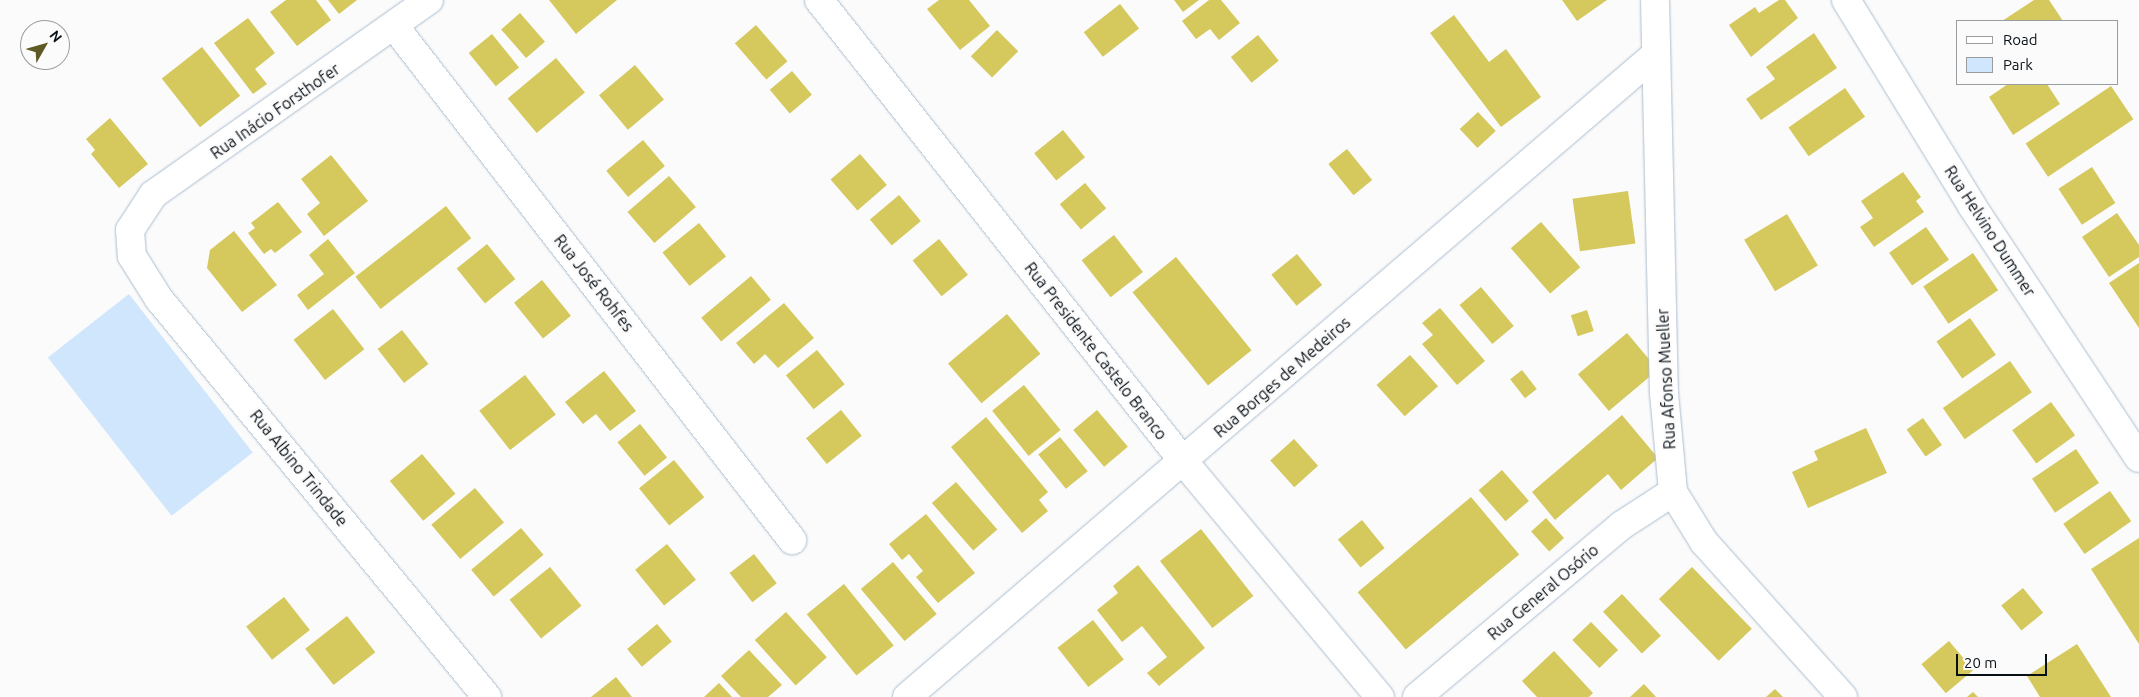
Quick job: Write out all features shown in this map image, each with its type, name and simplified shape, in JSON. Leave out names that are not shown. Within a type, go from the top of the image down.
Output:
[{"type":"street","name":"Rua Inácio Forsthofer","points":[[130,230],[153,195],[395,27],[429,0]]},
{"type":"street","name":"Rua Presidente Castelo Branco","points":[[818,0],[1184,462],[1380,697]]},
{"type":"street","name":"Rua Afonso Mueller","points":[[1655,0],[1664,393],[1673,492],[1704,542],[1843,697]]},
{"type":"street","name":"Rua Helvino Dummer","points":[[1846,0],[1972,206],[2139,458]]},
{"type":"street","name":"Rua José Rohfes","points":[[395,27],[792,540]]},
{"type":"street","name":"Rua Borges de Medeiros","points":[[907,697],[1184,462],[1656,55]]},
{"type":"street","name":"Rua Albino Trindade","points":[[130,230],[132,256],[142,277],[487,697]]},
{"type":"street","name":"Rua General Osório","points":[[1417,697],[1622,525],[1673,492]]},
{"type":"green space","points":[[129,294],[253,452],[172,516],[48,357]]},
{"type":"building","points":[[286,0],[316,0],[331,20],[297,46],[270,12]]},
{"type":"building","points":[[328,0],[357,0],[339,14]]},
{"type":"building","points":[[549,0],[617,0],[576,34]]},
{"type":"building","points":[[939,0],[969,0],[990,26],[960,50],[927,9]]},
{"type":"building","points":[[1174,0],[1199,0],[1183,12]]},
{"type":"building","points":[[1209,0],[1221,0],[1240,23],[1219,40],[1210,29],[1196,39],[1182,21]]},
{"type":"building","points":[[1562,0],[1607,0],[1577,21]]},
{"type":"building","points":[[1779,0],[1785,0],[1798,18],[1751,57],[1729,25],[1755,7],[1759,13]]},
{"type":"building","points":[[2034,0],[2049,0],[2062,20],[2004,20]]},
{"type":"building","points":[[1120,4],[1139,28],[1103,57],[1084,32]]},
{"type":"building","points":[[520,13],[545,42],[526,58],[501,29]]},
{"type":"building","points":[[1454,15],[1489,62],[1506,49],[1541,97],[1501,127],[1430,33]]},
{"type":"building","points":[[248,18],[275,53],[255,69],[267,84],[253,94],[214,43]]},
{"type":"building","points":[[756,25],[787,61],[766,80],[735,43]]},
{"type":"building","points":[[997,30],[1018,51],[992,77],[971,56]]},
{"type":"building","points":[[1814,33],[1837,68],[1761,120],[1746,99],[1775,79],[1766,67]]},
{"type":"building","points":[[492,34],[519,67],[496,86],[469,53]]},
{"type":"building","points":[[1258,35],[1279,61],[1252,83],[1231,57]]},
{"type":"building","points":[[202,47],[240,96],[200,127],[162,78]]},
{"type":"building","points":[[556,58],[585,92],[537,133],[508,98]]},
{"type":"building","points":[[635,65],[664,99],[628,130],[599,95]]},
{"type":"building","points":[[792,71],[812,95],[790,113],[770,90]]},
{"type":"building","points":[[2007,85],[2048,85],[2060,104],[2013,135],[1989,97]]},
{"type":"building","points":[[2111,86],[2133,119],[2048,177],[2026,144]]},
{"type":"building","points":[[1845,88],[1865,117],[1809,156],[1788,128]]},
{"type":"building","points":[[1478,112],[1496,131],[1477,148],[1460,129]]},
{"type":"building","points":[[110,118],[148,164],[119,188],[91,154],[95,150],[86,139]]},
{"type":"building","points":[[1063,130],[1085,157],[1056,180],[1034,153]]},
{"type":"building","points":[[643,140],[665,166],[628,197],[606,171]]},
{"type":"building","points":[[1347,149],[1372,180],[1354,195],[1328,164]]},
{"type":"building","points":[[860,154],[887,185],[857,211],[831,180]]},
{"type":"building","points":[[331,155],[368,201],[324,236],[307,214],[320,203],[301,179]]},
{"type":"building","points":[[2092,167],[2115,203],[2082,225],[2058,189]]},
{"type":"building","points":[[1903,172],[1921,197],[1916,201],[1924,212],[1874,247],[1860,227],[1873,218],[1861,201]]},
{"type":"building","points":[[669,176],[696,207],[654,243],[627,212]]},
{"type":"building","points":[[1085,183],[1106,208],[1081,229],[1060,204]]},
{"type":"building","points":[[1628,191],[1635,243],[1580,251],[1573,199]]},
{"type":"building","points":[[899,195],[921,221],[892,245],[870,219]]},
{"type":"building","points":[[278,202],[302,232],[275,253],[271,249],[264,254],[248,233],[255,228],[251,223]]},
{"type":"building","points":[[446,206],[471,238],[381,309],[355,277]]},
{"type":"building","points":[[2117,213],[2139,245],[2139,257],[2109,277],[2082,237]]},
{"type":"building","points":[[1787,214],[1818,265],[1775,291],[1744,240]]},
{"type":"building","points":[[1541,222],[1580,267],[1550,294],[1511,248]]},
{"type":"building","points":[[699,223],[726,256],[690,286],[662,253]]},
{"type":"building","points":[[1926,227],[1949,260],[1912,286],[1889,253]]},
{"type":"building","points":[[234,231],[277,285],[242,312],[207,268],[210,250]]},
{"type":"building","points":[[1114,235],[1143,272],[1111,297],[1082,260]]},
{"type":"building","points":[[328,239],[355,273],[308,310],[297,295],[324,274],[309,255]]},
{"type":"building","points":[[939,239],[968,275],[942,296],[913,260]]},
{"type":"building","points":[[487,244],[515,279],[485,304],[457,269]]},
{"type":"building","points":[[1973,253],[1998,290],[1948,324],[1923,287]]},
{"type":"building","points":[[1297,254],[1322,285],[1297,306],[1271,275]]},
{"type":"building","points":[[1176,257],[1252,350],[1208,385],[1132,292]]},
{"type":"building","points":[[2139,263],[2139,328],[2109,283]]},
{"type":"building","points":[[751,276],[771,300],[721,342],[701,318]]},
{"type":"building","points":[[542,280],[571,316],[543,338],[514,303]]},
{"type":"building","points":[[1481,287],[1514,326],[1492,344],[1460,305]]},
{"type":"building","points":[[784,303],[814,338],[778,368],[765,354],[754,364],[736,343]]},
{"type":"building","points":[[1440,308],[1485,361],[1457,385],[1422,344],[1433,335],[1422,323]]},
{"type":"building","points":[[333,309],[364,349],[325,380],[294,340]]},
{"type":"building","points":[[1587,310],[1594,331],[1578,336],[1571,315]]},
{"type":"building","points":[[1007,314],[1040,354],[981,403],[948,363]]},
{"type":"building","points":[[1970,318],[1996,355],[1962,378],[1936,342]]},
{"type":"building","points":[[402,330],[428,364],[404,383],[378,349]]},
{"type":"building","points":[[1627,333],[1658,370],[1609,411],[1578,374]]},
{"type":"building","points":[[817,350],[845,384],[814,409],[786,375]]},
{"type":"building","points":[[1410,355],[1438,386],[1405,416],[1377,385]]},
{"type":"building","points":[[2010,361],[2032,392],[1965,439],[1943,408]]},
{"type":"building","points":[[1522,370],[1537,389],[1525,398],[1510,379]]},
{"type":"building","points":[[604,371],[636,411],[610,431],[596,414],[583,424],[565,402]]},
{"type":"building","points":[[525,375],[556,414],[510,450],[479,411]]},
{"type":"building","points":[[1024,385],[1061,430],[1029,456],[992,411]]},
{"type":"building","points":[[2051,402],[2075,435],[2036,463],[2012,430]]},
{"type":"building","points":[[841,410],[862,436],[827,464],[806,438]]},
{"type":"building","points":[[1097,410],[1128,447],[1104,467],[1073,430]]},
{"type":"building","points":[[1622,415],[1658,458],[1621,490],[1608,474],[1555,520],[1532,492]]},
{"type":"building","points":[[986,417],[1048,492],[1039,500],[1048,511],[1022,533],[951,447]]},
{"type":"building","points":[[1923,418],[1942,445],[1926,457],[1907,429]]},
{"type":"building","points":[[640,424],[667,457],[645,476],[617,442]]},
{"type":"building","points":[[1866,428],[1887,473],[1808,508],[1792,472],[1818,460],[1814,451]]},
{"type":"building","points":[[1060,437],[1088,471],[1066,489],[1038,455]]},
{"type":"building","points":[[1294,439],[1318,466],[1294,487],[1270,460]]},
{"type":"building","points":[[2076,449],[2099,483],[2055,513],[2032,479]]},
{"type":"building","points":[[422,454],[455,494],[423,521],[390,481]]},
{"type":"building","points":[[674,460],[704,497],[669,526],[639,488]]},
{"type":"building","points":[[1502,470],[1529,501],[1506,521],[1479,490]]},
{"type":"building","points":[[956,482],[997,530],[973,551],[932,503]]},
{"type":"building","points":[[475,488],[504,522],[460,559],[431,525]]},
{"type":"building","points":[[2110,491],[2131,521],[2085,554],[2063,524]]},
{"type":"building","points":[[1471,497],[1519,554],[1406,650],[1358,592]]},
{"type":"building","points":[[926,514],[975,573],[938,603],[916,577],[923,571],[909,554],[902,560],[889,544]]},
{"type":"building","points":[[1546,518],[1564,538],[1549,551],[1531,531]]},
{"type":"building","points":[[1362,520],[1385,548],[1361,567],[1338,540]]},
{"type":"building","points":[[521,528],[543,555],[494,597],[471,570]]},
{"type":"building","points":[[1201,529],[1253,596],[1212,628],[1160,561]]},
{"type":"building","points":[[2139,538],[2139,644],[2091,569]]},
{"type":"building","points":[[667,544],[696,580],[664,606],[635,570]]},
{"type":"building","points":[[754,554],[777,583],[752,602],[730,573]]},
{"type":"building","points":[[893,562],[937,614],[905,641],[861,589]]},
{"type":"building","points":[[1138,565],[1205,648],[1159,686],[1147,673],[1167,657],[1142,626],[1122,642],[1097,610],[1118,593],[1113,586]]},
{"type":"building","points":[[550,567],[581,606],[541,639],[510,600]]},
{"type":"building","points":[[1692,567],[1752,629],[1719,661],[1659,599]]},
{"type":"building","points":[[844,584],[894,645],[856,676],[807,614]]},
{"type":"building","points":[[2023,588],[2043,613],[2021,630],[2001,606]]},
{"type":"building","points":[[1622,594],[1661,636],[1642,653],[1603,612]]},
{"type":"building","points":[[284,597],[310,630],[272,660],[246,627]]},
{"type":"building","points":[[786,612],[827,657],[796,685],[755,640]]},
{"type":"building","points":[[347,616],[375,652],[334,685],[305,649]]},
{"type":"building","points":[[1093,620],[1124,659],[1088,687],[1058,648]]},
{"type":"building","points":[[1591,622],[1618,650],[1599,668],[1572,640]]},
{"type":"building","points":[[657,624],[672,642],[642,667],[627,649]]},
{"type":"building","points":[[1949,641],[1973,670],[1946,693],[1921,664]]},
{"type":"building","points":[[2077,644],[2111,697],[2040,697],[2027,676]]},
{"type":"building","points":[[749,650],[782,685],[768,697],[741,697],[721,676]]},
{"type":"building","points":[[1554,651],[1593,693],[1589,697],[1537,697],[1522,681]]},
{"type":"building","points":[[616,677],[632,697],[591,697]]},
{"type":"building","points":[[719,683],[732,697],[704,697]]},
{"type":"building","points":[[1644,684],[1656,697],[1630,697]]},
{"type":"building","points":[[1775,689],[1783,697],[1766,697]]},
{"type":"building","points":[[1973,692],[1978,697],[1967,697]]}]
